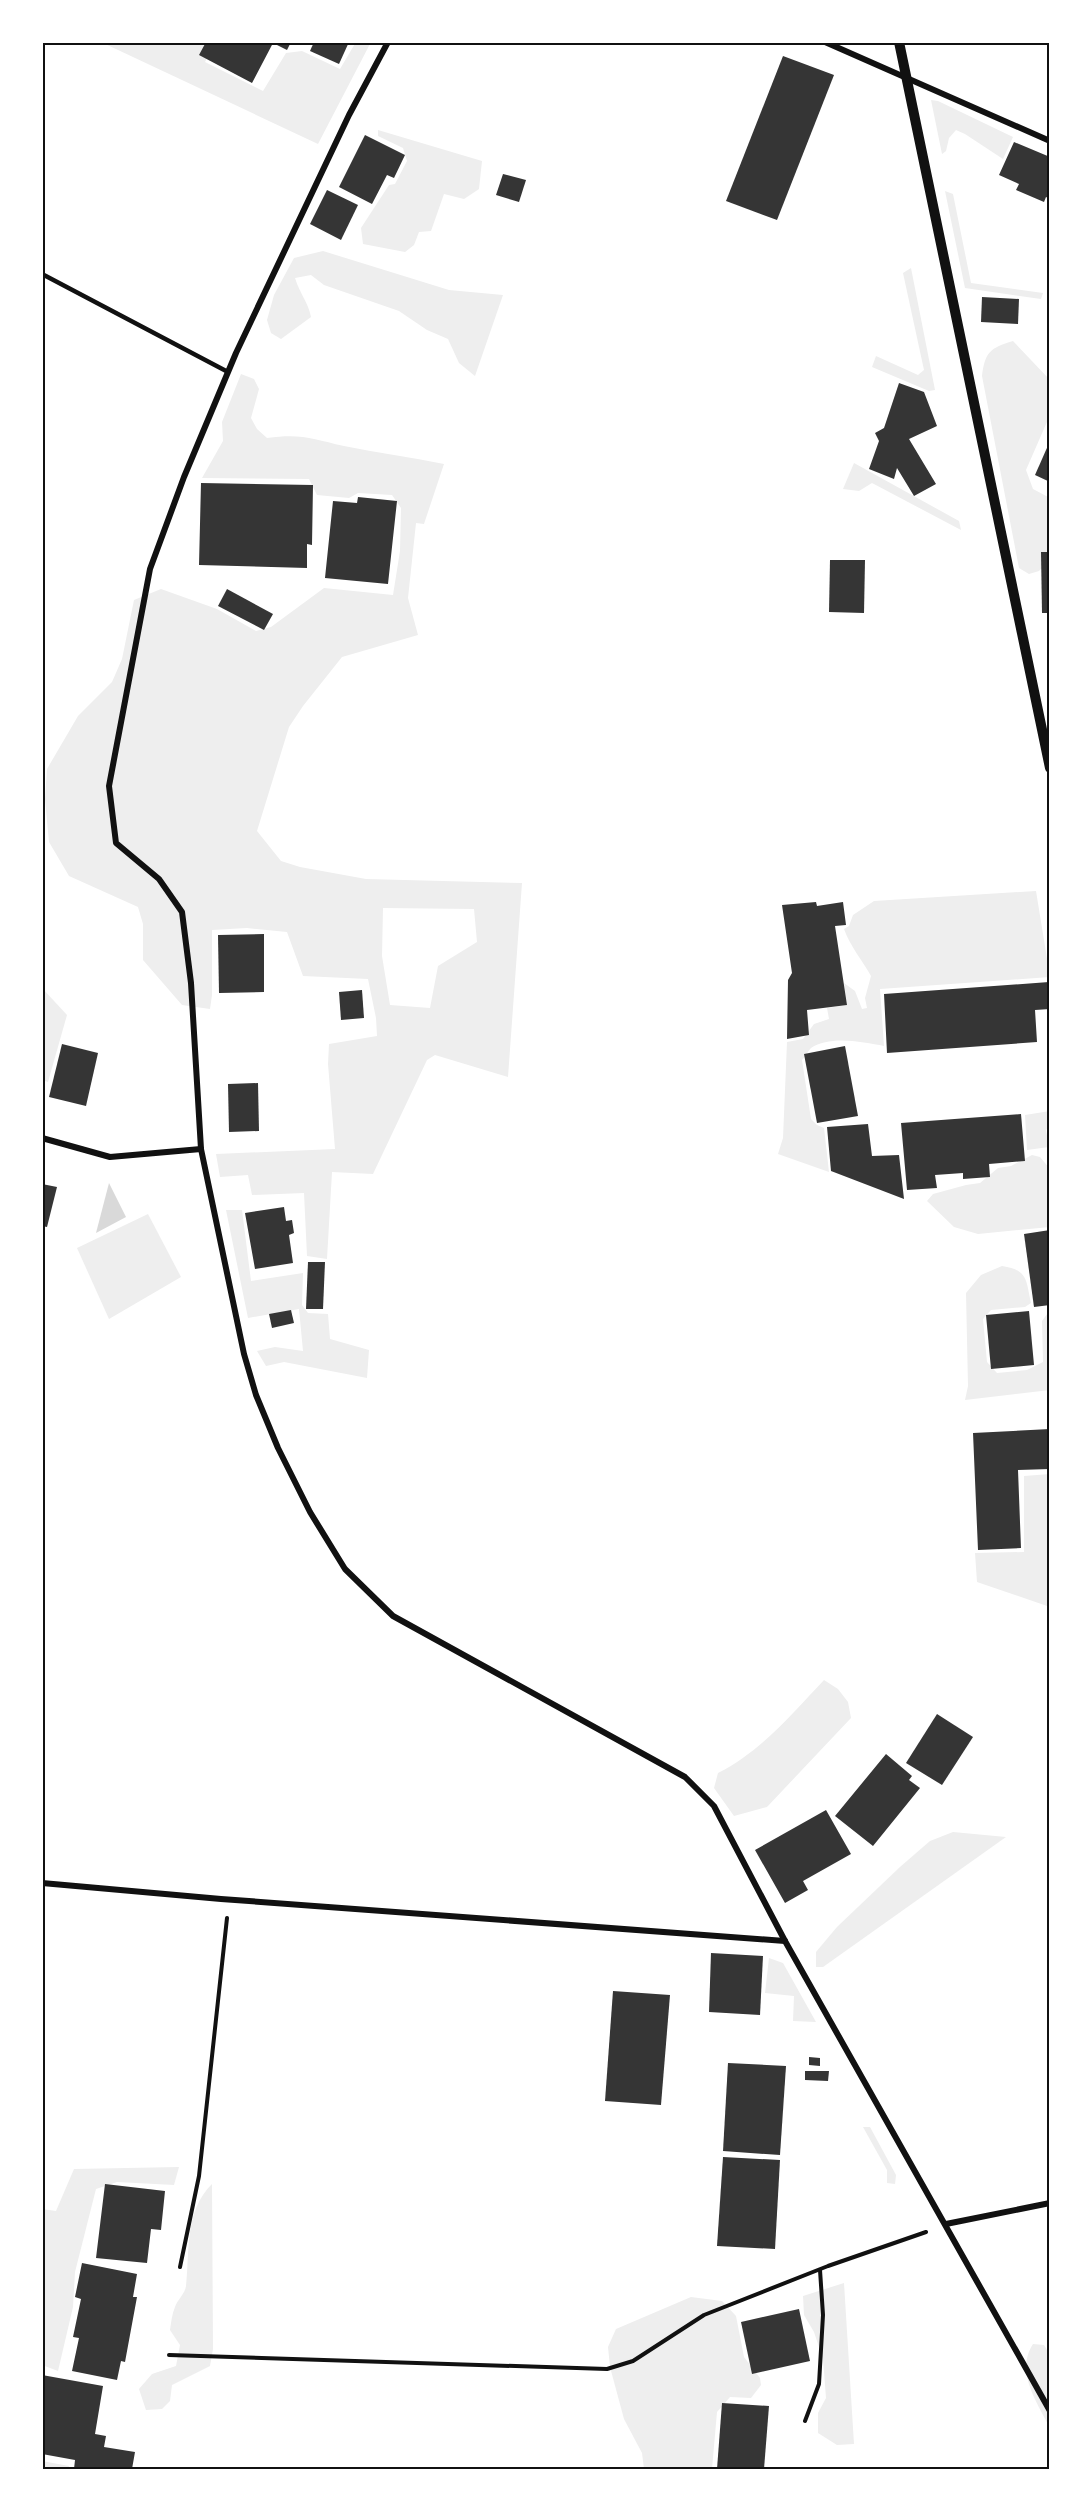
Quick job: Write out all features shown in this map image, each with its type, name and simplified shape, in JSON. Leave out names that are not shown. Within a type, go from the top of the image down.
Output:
[{"type":"street","points":[[388,42],[349,115],[228,372],[184,477],[150,569],[109,786],[116,843],[159,879],[182,912],[191,982],[201,1149],[242,1343],[256,1395],[299,1491],[345,1569],[393,1616],[685,1777],[714,1806],[785,1941],[1050,2411]]},
{"type":"street","points":[[825,42],[1050,141]]},
{"type":"street","points":[[899,42],[1050,768]]},
{"type":"street","points":[[42,1138],[110,1157],[201,1149]]},
{"type":"street","points":[[42,1883],[785,1941]]},
{"type":"street","points":[[946,2224],[1050,2203]]},
{"type":"lane","points":[[42,274],[228,372]]},
{"type":"path","points":[[180,2267],[199,2176],[229,1899]]},
{"type":"path","points":[[169,2355],[607,2369],[633,2361],[704,2315],[946,2224]]},
{"type":"path","points":[[805,2421],[819,2384],[823,2315],[820,2270]]},
{"type":"shaded area","points":[[101,42],[215,42],[205,62],[263,91],[286,53],[302,51],[340,69],[356,42],[371,42],[318,144]]},
{"type":"shaded area","points":[[931,100],[938,101],[1013,137],[1003,159],[956,130],[949,138],[946,151],[942,154]]},
{"type":"shaded area","points":[[378,130],[482,161],[479,189],[464,199],[444,194],[431,231],[419,232],[414,245],[405,252],[363,244],[361,228],[389,185],[395,184],[407,161],[403,148],[378,136]]},
{"type":"shaded area","points":[[945,191],[953,194],[971,283],[1043,293],[1041,299],[965,288]]},
{"type":"shaded area","points":[[323,251],[449,290],[503,295],[475,376],[459,363],[448,339],[427,330],[399,311],[324,285],[311,275],[295,278],[311,317],[281,339],[271,333],[267,320],[274,295],[294,258]]},
{"type":"shaded area","points":[[911,268],[935,390],[929,391],[872,367],[876,356],[918,375],[924,370],[903,273]]},
{"type":"shaded area","points":[[1013,341],[1050,380],[1050,415],[1026,470],[1033,489],[1050,498],[1050,559],[1039,571],[1029,574],[1019,568],[982,376],[985,361],[990,352]]},
{"type":"shaded area","points":[[241,374],[254,379],[259,389],[251,418],[257,429],[267,438],[289,436],[307,438],[444,464],[424,524],[416,523],[408,598],[418,635],[342,657],[289,727],[257,831],[281,861],[300,867],[366,879],[522,883],[508,1077],[435,1055],[427,1060],[373,1174],[332,1172],[327,1259],[307,1256],[304,1193],[252,1195],[248,1175],[220,1177],[216,1154],[335,1149],[328,1064],[329,1044],[377,1036],[376,1018],[368,979],[303,976],[287,932],[247,928],[212,930],[210,1009],[182,1005],[143,960],[143,924],[138,907],[69,876],[49,842],[45,799],[47,769],[78,716],[112,682],[122,659],[134,600],[161,589],[217,609],[256,631],[271,627],[324,588],[393,595],[400,551],[401,508],[392,495],[358,493],[349,498],[317,495],[309,479],[202,478],[223,441],[222,422]],"holes":[[[383,908],[474,909],[477,942],[438,966],[430,1008],[390,1005],[382,956]]]},
{"type":"shaded area","points":[[854,463],[959,521],[961,530],[872,483],[859,491],[843,489]]},
{"type":"shaded area","points":[[1036,891],[1050,977],[880,989],[884,1046],[847,1041],[827,1042],[811,1048],[802,1060],[811,1119],[824,1128],[829,1172],[778,1154],[783,1138],[787,1042],[803,1039],[814,1024],[829,1019],[827,1008],[847,1005],[844,983],[855,991],[862,1009],[867,1008],[865,998],[871,976],[844,929],[849,926],[853,915],[874,901]]},
{"type":"shaded area","points":[[42,988],[67,1015],[48,1082],[42,1080]]},
{"type":"shaded area","points":[[1050,1111],[1050,1126],[1046,1130],[1049,1147],[1027,1150],[1025,1115]]},
{"type":"shaded area","points":[[1032,1155],[1040,1157],[1050,1169],[1050,1227],[978,1234],[954,1227],[927,1201],[933,1194],[980,1183],[998,1168],[1011,1166]]},
{"type":"shaded area","points":[[109,1183],[126,1217],[96,1233]]},
{"type":"shaded area","points":[[226,1210],[242,1210],[251,1281],[303,1273],[302,1305],[308,1313],[328,1314],[330,1339],[369,1350],[367,1378],[284,1362],[266,1366],[257,1351],[275,1347],[303,1351],[299,1309],[248,1318]]},
{"type":"shaded area","points":[[148,1214],[181,1277],[109,1319],[77,1248]]},
{"type":"shaded area","points":[[1002,1266],[1021,1273],[1026,1282],[1031,1303],[1025,1307],[991,1310],[983,1319],[987,1362],[997,1373],[1027,1370],[1043,1362],[1042,1321],[1050,1310],[1050,1390],[965,1400],[968,1386],[966,1293],[981,1275]]},
{"type":"shaded area","points":[[1050,1474],[1050,1607],[977,1582],[975,1553],[1024,1552],[1024,1476]]},
{"type":"shaded area","points":[[824,1680],[838,1689],[848,1702],[851,1718],[767,1807],[734,1816],[714,1788],[718,1773],[762,1743]]},
{"type":"shaded area","points":[[953,1832],[1006,1837],[823,1967],[816,1967],[816,1952],[837,1927],[930,1841]]},
{"type":"shaded area","points":[[769,1958],[783,1963],[816,2022],[793,2021],[794,1996],[765,1993]]},
{"type":"shaded area","points":[[863,2127],[870,2127],[896,2175],[895,2184],[887,2183],[887,2170]]},
{"type":"shaded area","points":[[179,2167],[174,2185],[117,2182],[96,2189],[75,2272],[73,2307],[58,2371],[42,2365],[42,2209],[56,2211],[74,2169]]},
{"type":"shaded area","points":[[212,2184],[213,2349],[210,2366],[172,2385],[170,2401],[162,2409],[146,2410],[139,2389],[152,2374],[176,2366],[180,2345],[170,2330],[172,2318],[176,2304],[186,2286],[193,2219],[203,2195]]},
{"type":"shaded area","points":[[844,2283],[854,2444],[837,2445],[818,2433],[818,2413],[826,2398],[823,2359],[814,2332],[804,2315],[803,2296]]},
{"type":"shaded area","points":[[691,2297],[722,2301],[736,2316],[744,2357],[760,2378],[761,2385],[751,2398],[730,2397],[717,2412],[712,2469],[644,2469],[642,2453],[624,2419],[610,2367],[608,2347],[616,2329]]},
{"type":"shaded area","points":[[1033,2344],[1044,2345],[1050,2355],[1050,2428],[1034,2397],[1027,2376],[1026,2365]]},
{"type":"shaded area","points":[[42,2461],[69,2466],[68,2469],[42,2469]]},
{"type":"building","points":[[206,42],[291,42],[287,50],[273,43],[252,83],[199,55]]},
{"type":"building","points":[[314,42],[349,42],[339,64],[310,51]]},
{"type":"building","points":[[783,56],[834,75],[777,220],[726,201]]},
{"type":"building","points":[[365,135],[405,155],[394,178],[387,175],[372,204],[339,187]]},
{"type":"building","points":[[1014,142],[1050,157],[1050,199],[1046,197],[1044,202],[1016,190],[1019,184],[999,175]]},
{"type":"building","points":[[503,174],[526,180],[519,202],[496,195]]},
{"type":"building","points":[[327,190],[358,205],[341,240],[310,224]]},
{"type":"building","points":[[982,297],[1019,299],[1018,324],[981,322]]},
{"type":"building","points":[[899,383],[924,392],[937,426],[909,439],[936,484],[914,496],[897,468],[894,479],[869,469],[879,441],[875,433],[884,428]]},
{"type":"building","points":[[1050,441],[1050,482],[1035,475]]},
{"type":"building","points":[[201,483],[313,485],[312,545],[307,544],[307,568],[199,565]]},
{"type":"building","points":[[358,497],[397,501],[388,584],[325,578],[333,501],[357,503]]},
{"type":"building","points":[[1041,552],[1050,552],[1050,613],[1042,613]]},
{"type":"building","points":[[830,560],[865,560],[864,613],[829,612]]},
{"type":"building","points":[[227,589],[273,614],[264,630],[218,606]]},
{"type":"building","points":[[816,902],[817,906],[843,902],[846,925],[835,926],[847,1005],[807,1010],[809,1035],[787,1039],[788,980],[792,973],[782,905]]},
{"type":"building","points":[[264,934],[264,992],[219,993],[218,935]]},
{"type":"building","points":[[1049,982],[1050,1009],[1035,1010],[1037,1042],[887,1053],[884,994]]},
{"type":"building","points":[[362,990],[364,1018],[341,1020],[339,992]]},
{"type":"building","points":[[62,1044],[98,1053],[86,1106],[49,1097]]},
{"type":"building","points":[[845,1046],[858,1116],[817,1123],[804,1054]]},
{"type":"building","points":[[258,1083],[259,1131],[229,1132],[228,1084]]},
{"type":"building","points":[[1021,1114],[1025,1161],[989,1164],[990,1177],[963,1179],[963,1173],[935,1175],[937,1188],[907,1190],[901,1123]]},
{"type":"building","points":[[868,1124],[872,1156],[899,1155],[904,1199],[831,1171],[827,1127]]},
{"type":"building","points":[[42,1184],[57,1187],[47,1227],[42,1226]]},
{"type":"building","points":[[284,1207],[286,1221],[292,1220],[294,1233],[289,1235],[293,1263],[255,1269],[245,1213]]},
{"type":"building","points":[[1050,1230],[1050,1305],[1034,1307],[1024,1234]]},
{"type":"building","points":[[308,1262],[325,1262],[323,1309],[306,1309]]},
{"type":"building","points":[[291,1310],[294,1323],[272,1328],[269,1314]]},
{"type":"building","points":[[1029,1311],[1034,1365],[991,1369],[986,1315]]},
{"type":"building","points":[[1050,1429],[1050,1469],[1018,1470],[1021,1548],[978,1550],[973,1433]]},
{"type":"building","points":[[937,1714],[973,1737],[942,1785],[906,1763]]},
{"type":"building","points":[[886,1754],[912,1776],[909,1780],[920,1788],[873,1846],[835,1816]]},
{"type":"building","points":[[826,1810],[851,1854],[803,1881],[808,1890],[785,1903],[755,1850]]},
{"type":"building","points":[[711,1953],[763,1956],[760,2015],[709,2012]]},
{"type":"building","points":[[613,1991],[670,1995],[661,2105],[605,2101]]},
{"type":"building","points":[[809,2057],[820,2058],[820,2066],[809,2065]]},
{"type":"building","points":[[728,2063],[786,2066],[780,2155],[723,2151]]},
{"type":"building","points":[[805,2071],[829,2071],[828,2081],[805,2080]]},
{"type":"building","points":[[723,2157],[780,2160],[775,2249],[717,2246]]},
{"type":"building","points":[[105,2184],[165,2191],[161,2230],[151,2229],[147,2263],[96,2258]]},
{"type":"building","points":[[82,2263],[137,2274],[133,2297],[137,2297],[125,2362],[121,2361],[117,2380],[72,2371],[79,2338],[73,2337],[81,2299],[75,2297]]},
{"type":"building","points":[[799,2309],[810,2361],[752,2374],[741,2322]]},
{"type":"building","points":[[42,2375],[103,2386],[95,2434],[106,2436],[104,2447],[135,2452],[132,2469],[74,2469],[75,2460],[42,2454]]},
{"type":"building","points":[[722,2403],[769,2406],[764,2469],[717,2469]]}]
